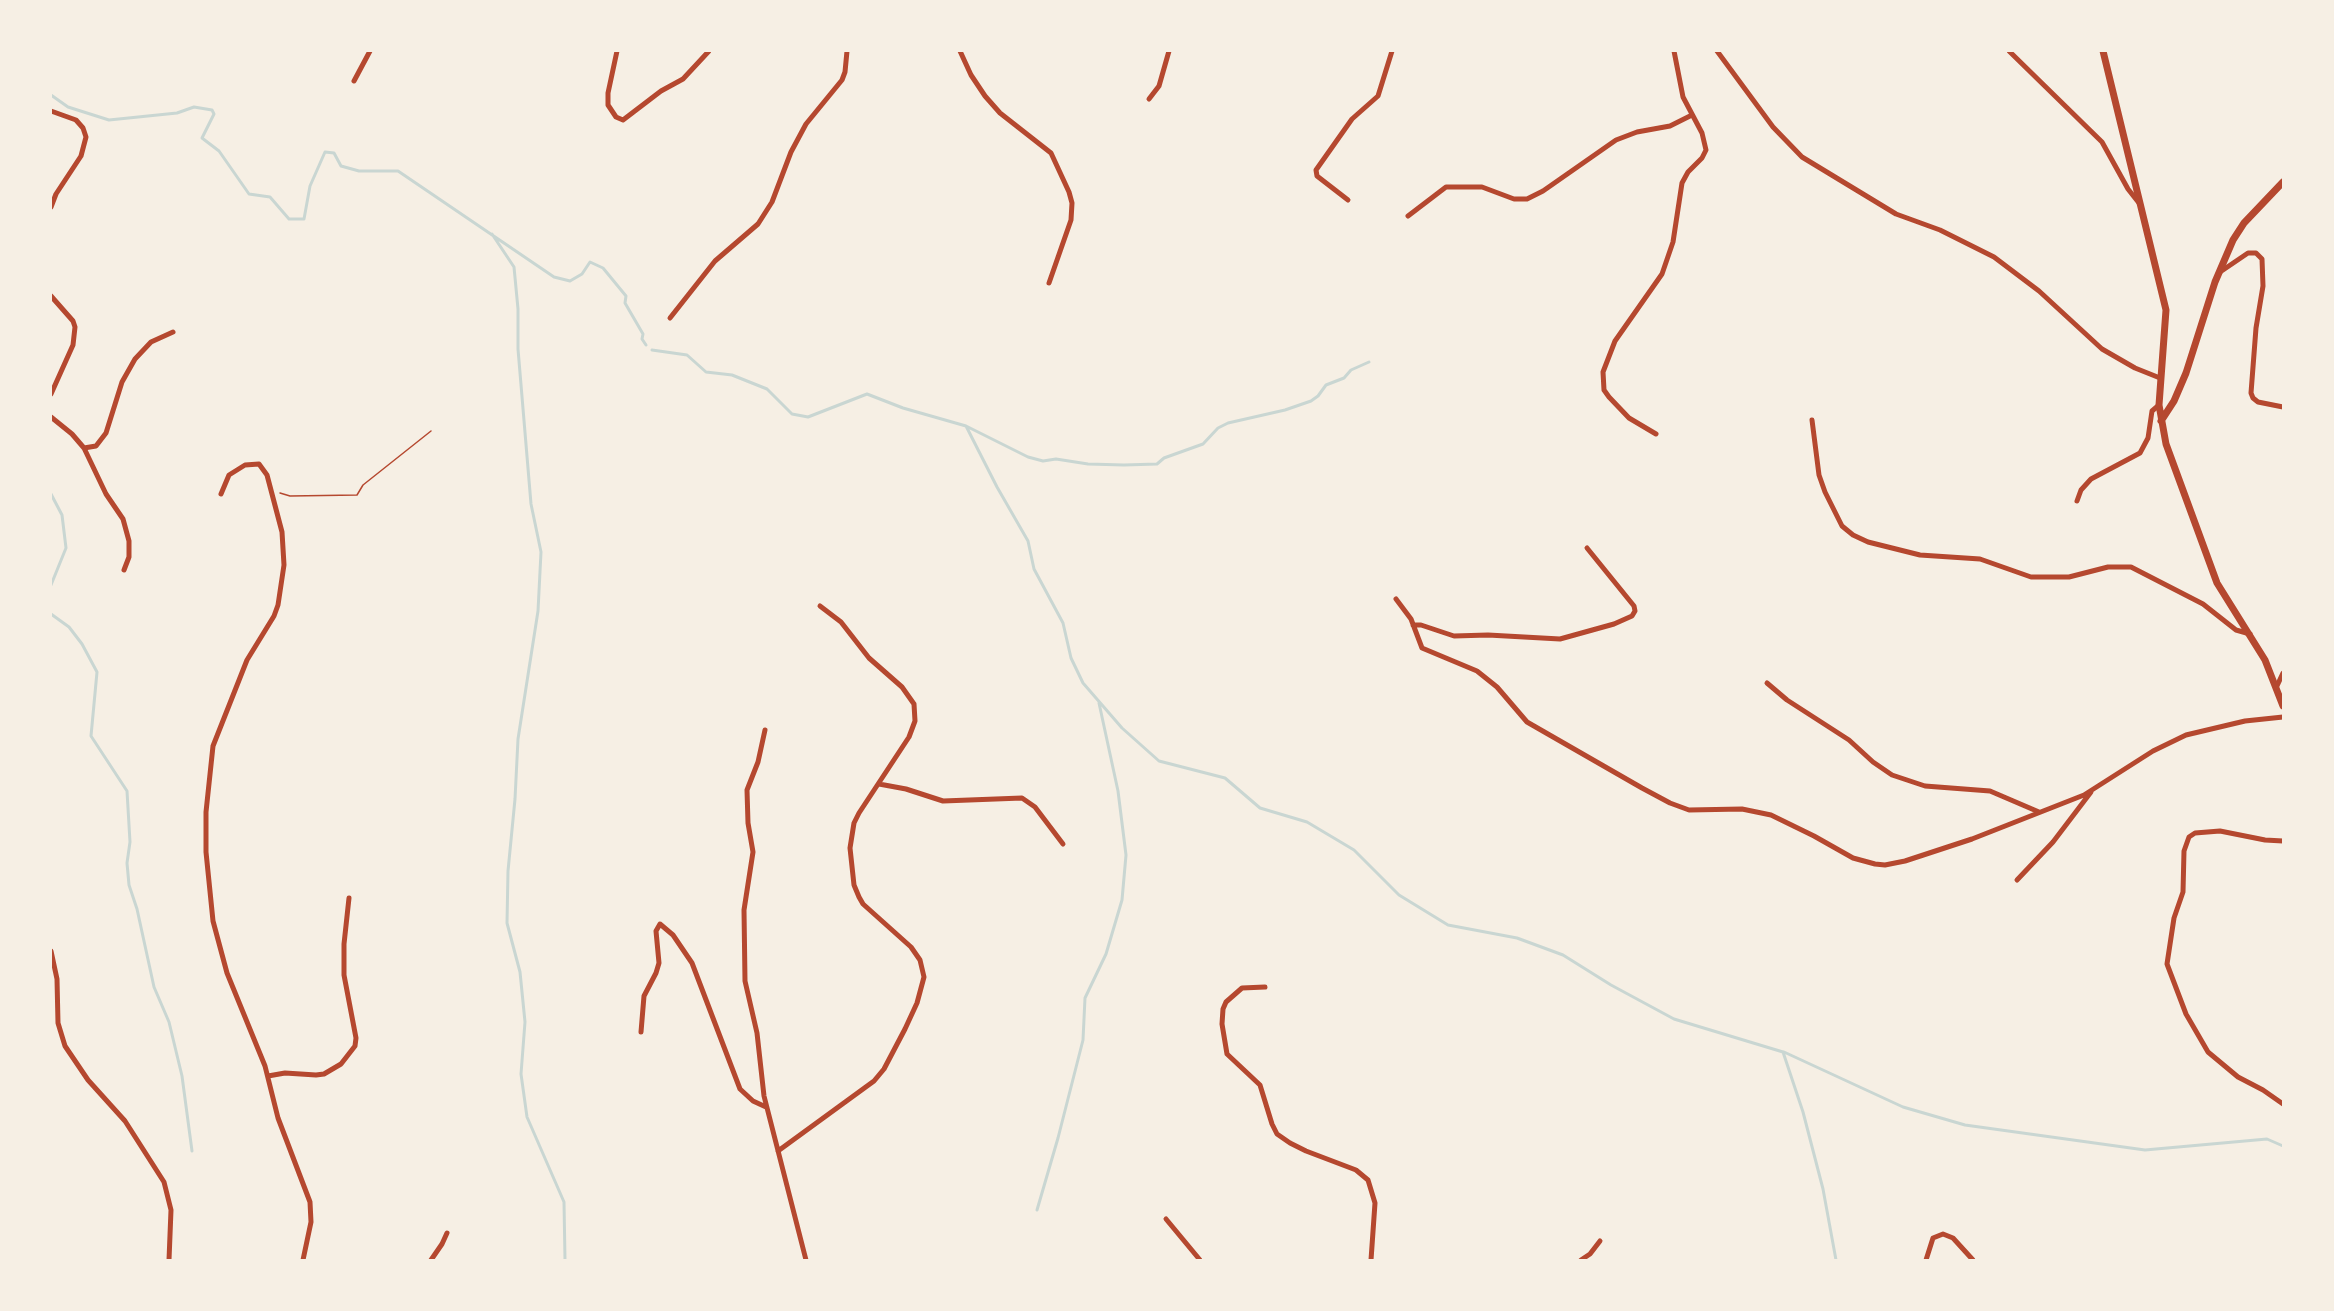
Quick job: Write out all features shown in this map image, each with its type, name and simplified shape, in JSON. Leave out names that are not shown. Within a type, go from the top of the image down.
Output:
[{"type":"street","points":[[354,81],[370,51]]},
{"type":"street","points":[[617,51],[608,93],[608,105],[616,117],[623,120],[661,91],[683,79],[709,51]]},
{"type":"street","points":[[670,318],[716,261],[758,224],[772,202],[798,137],[842,80],[847,51]]},
{"type":"street","points":[[960,51],[971,75],[1000,113],[1051,153],[1072,202],[1071,220],[1049,283]]},
{"type":"street","points":[[1149,99],[1159,86],[1169,51]]},
{"type":"street","points":[[1348,200],[1317,176],[1316,170],[1352,119],[1378,96],[1392,51]]},
{"type":"street","points":[[1656,434],[1629,418],[1617,406],[1604,390],[1603,372],[1615,341],[1662,274],[1673,243],[1682,183],[1688,172],[1704,154],[1704,141],[1679,85],[1674,51]]},
{"type":"street","points":[[1717,51],[1773,127],[1802,157],[1896,214],[1940,230],[1994,257],[2039,291],[2102,349],[2134,368],[2160,378]]},
{"type":"street","points":[[2009,51],[2102,142],[2128,189],[2139,203]]},
{"type":"street","points":[[2103,51],[2166,310],[2165,344],[2160,378],[2161,421],[2179,483],[2217,583],[2265,660],[2283,706]]},
{"type":"street","points":[[51,111],[76,120],[83,128],[86,137],[81,156],[56,194],[51,207]]},
{"type":"street","points":[[1408,216],[1446,187],[1482,187],[1514,199],[1527,199],[1543,191],[1616,140],[1637,132],[1670,126],[1692,115]]},
{"type":"street","points":[[2161,421],[2174,401],[2186,374],[2218,273],[2237,232],[2283,182]]},
{"type":"street","points":[[2218,273],[2248,253],[2256,253],[2262,259],[2263,286],[2256,328],[2252,393],[2253,398],[2258,402],[2283,407]]},
{"type":"street","points":[[51,296],[73,321],[75,327],[73,345],[51,394]]},
{"type":"street","points":[[84,448],[96,446],[102,440],[122,382],[135,359],[151,342],[173,332]]},
{"type":"street","points":[[2077,501],[2081,490],[2091,479],[2140,453],[2148,438],[2152,411],[2159,405]]},
{"type":"street","points":[[51,417],[84,448],[106,494],[123,519],[127,528],[129,557],[124,570]]},
{"type":"street","points":[[1812,420],[1819,475],[1825,492],[1842,526],[1860,538],[1920,555],[1980,560],[2031,577],[2069,577],[2108,567],[2131,567],[2203,604],[2236,630],[2250,634]]},
{"type":"street","points":[[221,494],[230,475],[252,463],[262,466],[279,514],[282,532],[284,565],[274,616],[247,660],[213,746],[206,812],[206,852],[213,921],[227,973],[268,1076],[278,1118],[310,1202],[311,1222],[303,1260]]},
{"type":"street","points":[[1413,625],[1421,625],[1454,636],[1488,635],[1560,639],[1614,624],[1632,616],[1635,611],[1634,606],[1587,548]]},
{"type":"street","points":[[1396,599],[1413,625],[1422,648],[1477,670],[1487,677],[1527,722],[1642,788],[1681,807],[1698,811],[1742,809],[1760,812],[1786,821],[1853,858],[1885,865],[1972,840],[2092,791],[2153,751],[2186,735],[2245,721],[2283,717]]},
{"type":"street","points":[[778,1152],[874,1081],[895,1050],[917,1004],[923,985],[924,969],[920,960],[903,938],[863,904],[854,885],[850,848],[854,823],[909,737],[915,721],[914,704],[902,687],[873,662],[841,622],[820,606]]},
{"type":"street","points":[[2276,688],[2283,672]]},
{"type":"street","points":[[1767,683],[1787,700],[1850,740],[1873,762],[1892,775],[1924,786],[1990,791],[2039,812]]},
{"type":"street","points":[[765,730],[761,738],[758,762],[747,790],[748,823],[753,852],[744,910],[744,969],[757,1033],[766,1107],[806,1260]]},
{"type":"street","points":[[879,784],[906,789],[943,801],[1022,798],[1035,807],[1063,844]]},
{"type":"street","points":[[2017,879],[2053,842],[2092,791]]},
{"type":"street","points":[[2283,841],[2265,840],[2220,831],[2195,833],[2189,837],[2184,851],[2183,892],[2174,918],[2167,964],[2186,1014],[2208,1052],[2238,1077],[2283,1104]]},
{"type":"street","points":[[268,1076],[285,1073],[324,1074],[341,1064],[355,1046],[356,1038],[344,975],[344,944],[349,898]]},
{"type":"street","points":[[641,1032],[644,996],[656,974],[659,963],[656,931],[660,924],[673,936],[692,963],[740,1089],[753,1101],[766,1107]]},
{"type":"street","points":[[51,951],[57,979],[58,1023],[65,1046],[88,1080],[125,1121],[164,1182],[171,1210],[170,1260]]},
{"type":"street","points":[[1265,987],[1242,988],[1226,1002],[1222,1024],[1227,1054],[1260,1085],[1277,1134],[1306,1151],[1356,1170],[1368,1180],[1374,1193],[1375,1203],[1371,1260]]},
{"type":"street","points":[[1166,1219],[1200,1260]]},
{"type":"street","points":[[431,1260],[442,1245],[447,1233]]},
{"type":"street","points":[[1926,1260],[1933,1238],[1943,1234],[1953,1238],[1974,1260]]},
{"type":"street","points":[[1581,1260],[1590,1254],[1600,1241]]},
{"type":"path","points":[[270,489],[290,496],[357,495],[363,485],[431,431]]},
{"type":"waterway","points":[[51,95],[68,107],[109,120],[177,113],[194,107],[212,110],[214,114],[202,138],[219,151],[249,194],[270,197],[289,219],[304,219],[310,186],[325,152],[334,153],[341,166],[359,171],[398,171],[554,277],[570,281],[582,274],[590,262],[603,268],[626,296],[625,303],[643,334],[642,339],[646,345]]},
{"type":"waterway","points":[[492,234],[514,267],[518,309],[518,349],[531,504],[541,552],[538,611],[518,739],[508,871],[507,923],[520,972],[525,1022],[521,1074],[527,1117],[564,1202],[565,1260]]},
{"type":"waterway","points":[[652,350],[687,355],[706,372],[732,375],[767,389],[792,414],[808,417],[867,394],[903,408],[966,426],[1028,457],[1043,461],[1056,459],[1088,464],[1124,465],[1157,464],[1164,458],[1203,444],[1218,428],[1228,423],[1285,410],[1311,401],[1326,385],[1344,378],[1351,370],[1369,362]]},
{"type":"waterway","points":[[966,426],[1028,541],[1034,569],[1063,623],[1071,658],[1083,683],[1122,728],[1159,761],[1225,778],[1260,808],[1307,822],[1354,850],[1399,895],[1448,925],[1517,938],[1563,955],[1611,985],[1674,1019],[1783,1052],[1803,1112],[1823,1189],[1836,1260]]},
{"type":"waterway","points":[[51,494],[62,515],[66,548],[51,585]]},
{"type":"waterway","points":[[51,614],[69,627],[82,644],[97,672],[91,736],[127,791],[130,842],[127,863],[129,885],[137,909],[154,987],[169,1022],[182,1076],[192,1151]]},
{"type":"waterway","points":[[1037,1210],[1083,1040],[1085,998],[1106,954],[1122,900],[1126,855],[1118,791],[1099,703]]},
{"type":"waterway","points":[[1784,1052],[1903,1107],[1965,1125],[2145,1150],[2267,1139],[2283,1146]]}]
